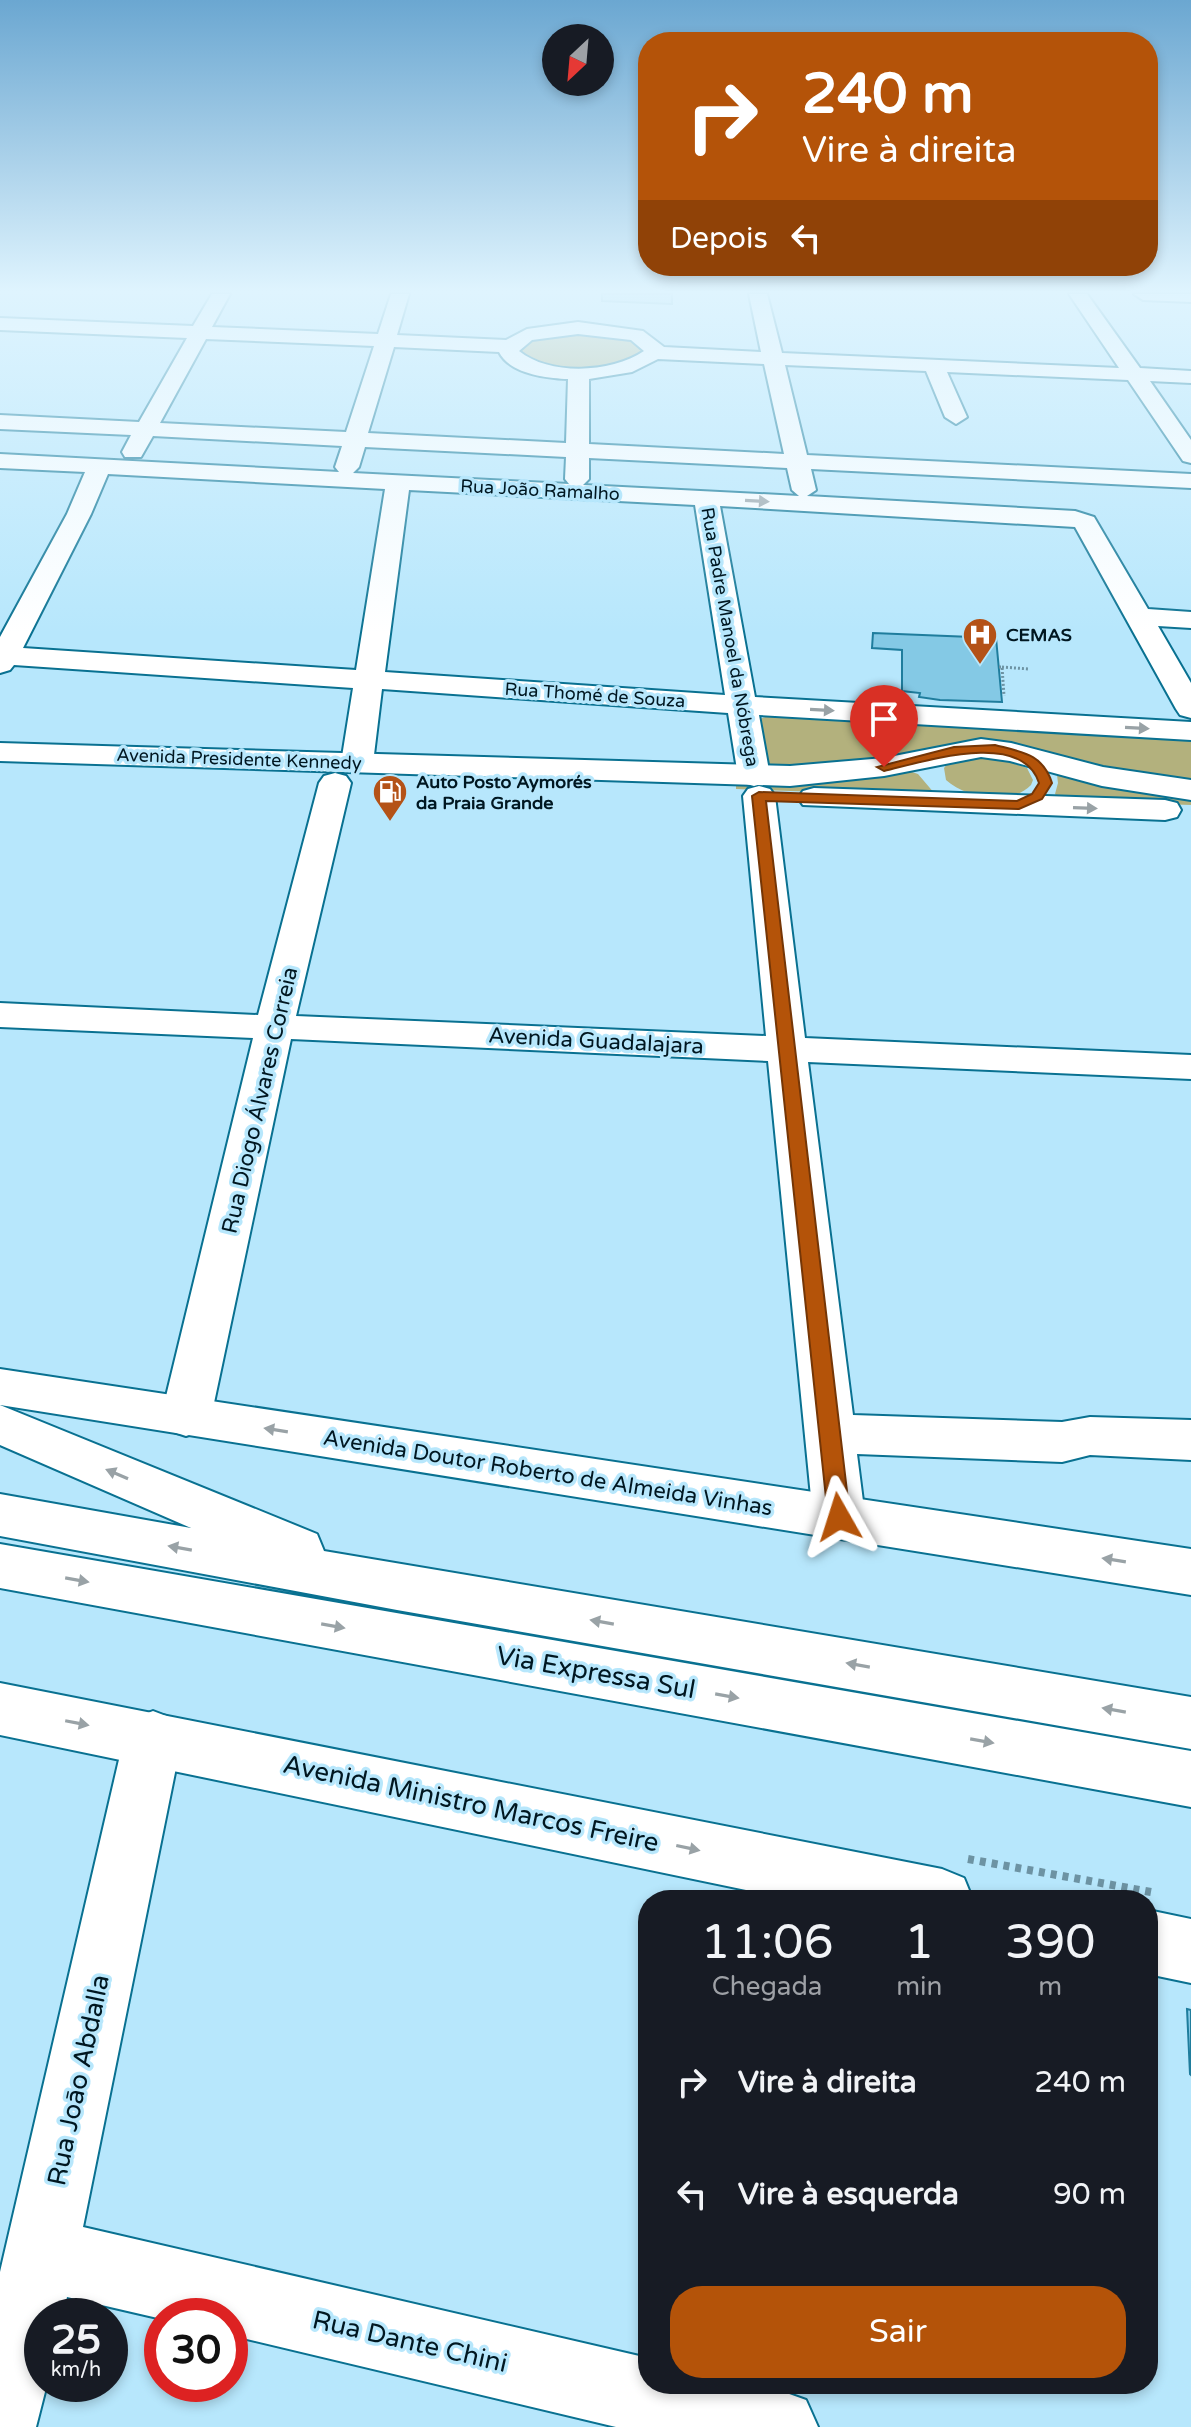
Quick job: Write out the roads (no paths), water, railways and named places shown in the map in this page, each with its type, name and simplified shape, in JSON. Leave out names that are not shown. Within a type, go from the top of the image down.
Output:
[{"type":"main road","points":[[1,658],[79,514],[111,467],[146,429],[158,407]]},
{"type":"main road","points":[[343,479],[365,407]]},
{"type":"main road","points":[[576,492],[578,407]]},
{"type":"main road","points":[[785,407],[807,503]]},
{"type":"main road","points":[[952,407],[956,417]]},
{"type":"main road","points":[[1157,407],[1191,456]]},
{"type":"main road","points":[[0,422],[1191,481]]},
{"type":"main road","name":"Rua João Ramalho","points":[[0,461],[1080,519],[1085,522],[1139,617]]},
{"type":"main road","name":"Rua Diogo Álvares Correia","points":[[186,1417],[275,1025],[369,680],[398,482]]},
{"type":"main road","name":"Rua Padre Manoel da Nóbrega","points":[[706,498],[757,786],[839,1517]]},
{"type":"main road","points":[[1139,617],[1191,620]]},
{"type":"main road","points":[[1139,617],[1191,709]]},
{"type":"main road","name":"Rua Thomé de Souza","points":[[1,658],[1191,731]]},
{"type":"main road","name":"Avenida Presidente Kennedy","points":[[757,786],[884,767],[981,748],[1102,776],[1191,790]]},
{"type":"main road","name":"Avenida Presidente Kennedy","points":[[0,752],[346,773]]},
{"type":"main road","points":[[939,755],[930,771],[937,785],[973,804]]},
{"type":"main road","points":[[1019,805],[1037,796],[1045,783],[1041,769],[1028,757]]},
{"type":"main road","name":"Avenida Presidente Kennedy","points":[[0,771],[346,773],[757,786],[973,804],[1191,811]]},
{"type":"main road","name":"Avenida Guadalajara","points":[[0,1015],[1191,1067]]},
{"type":"main road","name":"Avenida Doutor Roberto de Almeida Vinhas","points":[[0,1387],[1191,1572]]},
{"type":"main road","points":[[0,1424],[269,1539],[397,1587]]},
{"type":"main road","points":[[830,1434],[1062,1442],[1090,1436],[1191,1440]]},
{"type":"main road","points":[[0,1515],[397,1587],[1191,1723]]},
{"type":"main road","name":"Via Expressa Sul","points":[[0,1566],[1191,1779]]},
{"type":"main road","name":"Avenida Ministro Marcos Freire","points":[[0,1709],[893,1890]]},
{"type":"main road","name":"Rua Joāo Abdalla","points":[[0,2420],[41,2254],[153,1738]]},
{"type":"main road","points":[[1158,1944],[1191,1951]]},
{"type":"main road","name":"Rua Dante Chini","points":[[41,2254],[638,2394]]},
{"type":"main road","name":"Rua Dante Chini","points":[[638,2394],[779,2427]]},
{"type":"place","name":"CEMAS","points":[[980,666]]},
{"type":"place","name":"Auto Posto Aymorés da Praia Grande","points":[[390,823]]}]
